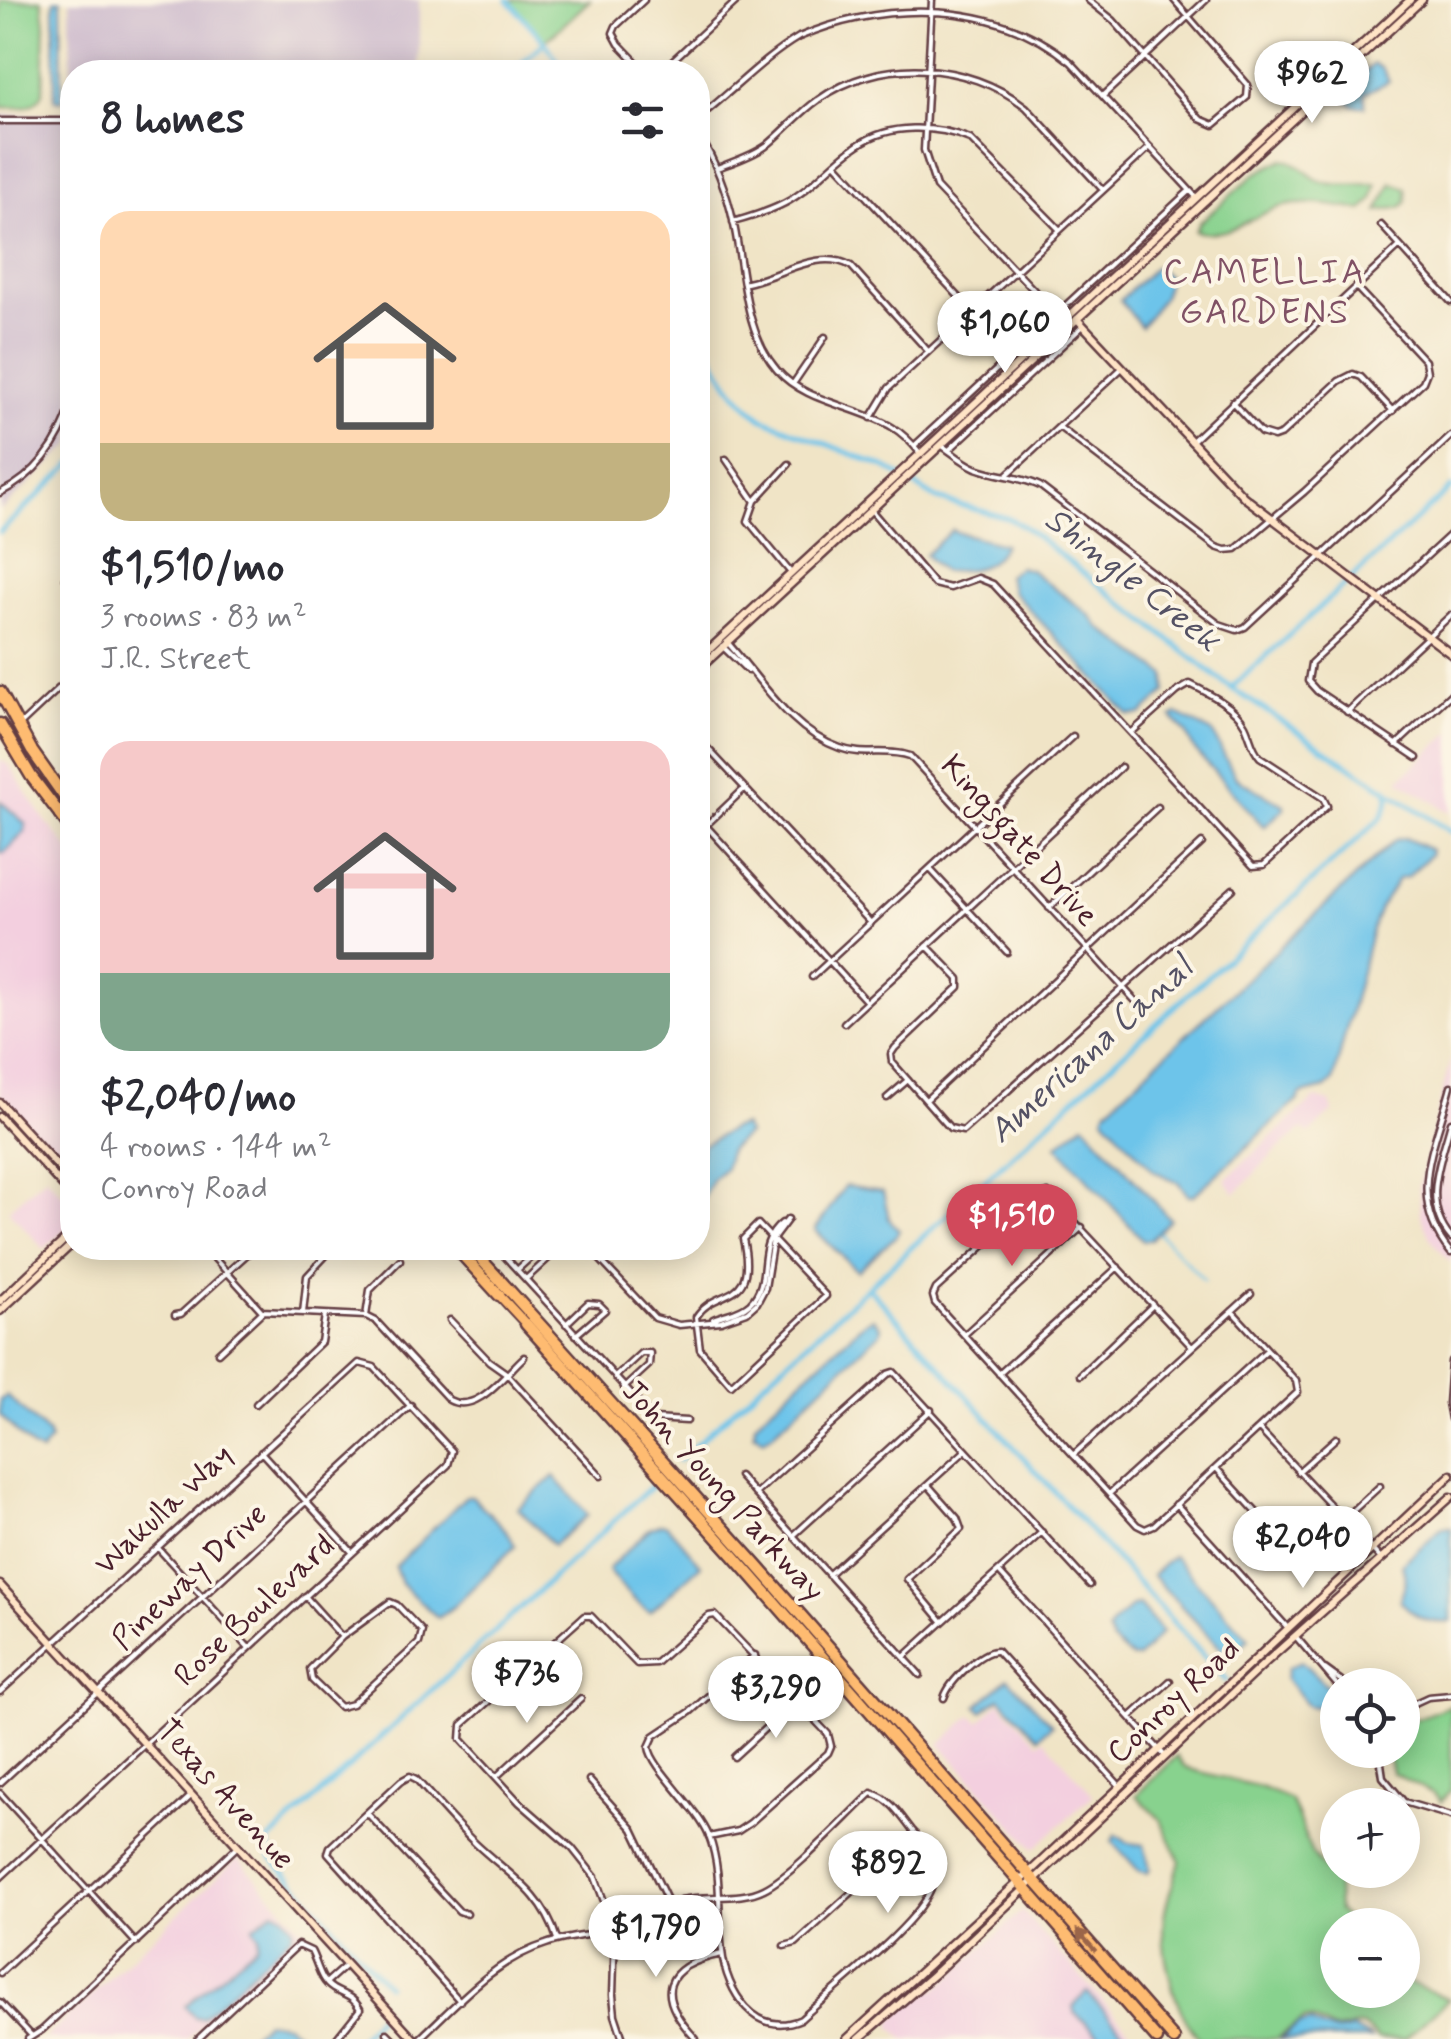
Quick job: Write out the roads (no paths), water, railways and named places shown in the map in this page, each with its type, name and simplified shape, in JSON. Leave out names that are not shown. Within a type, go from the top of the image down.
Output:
[{"type":"highway","points":[[0,692],[32,751],[60,791]]},
{"type":"highway","points":[[0,720],[18,727]]},
{"type":"highway","points":[[0,720],[4,740],[60,814]]},
{"type":"highway","points":[[4,740],[32,751]]},
{"type":"highway","name":"John Young Parkway","points":[[467,1260],[499,1295]]},
{"type":"highway","name":"John Young Parkway","points":[[483,1260],[754,1562],[1157,2037]]},
{"type":"highway","points":[[526,1324],[548,1332]]},
{"type":"highway","name":"John Young Parkway","points":[[526,1324],[1027,1882],[1174,2039]]},
{"type":"highway","points":[[734,1556],[754,1562]]},
{"type":"main road","name":"John Young Parkway","points":[[499,1295],[526,1324]]},
{"type":"street","points":[[634,60],[619,44],[614,29],[644,0]]},
{"type":"street","points":[[673,60],[738,0]]},
{"type":"street","points":[[932,0],[924,150],[936,187],[1069,327]]},
{"type":"street","points":[[1088,0],[1113,20],[1200,118],[1208,124],[1220,122],[1250,91],[1244,79],[1174,0]]},
{"type":"street","points":[[1103,96],[1206,0]]},
{"type":"street","points":[[710,657],[824,542],[941,446],[1410,0]]},
{"type":"street","points":[[914,446],[1422,0]]},
{"type":"street","points":[[710,109],[773,54],[824,23],[872,10],[932,7],[968,11],[1028,32],[1071,62],[1196,197],[1198,202],[1162,234],[1159,242]]},
{"type":"street","points":[[717,168],[765,146],[816,101],[840,86],[877,73],[927,71],[972,76],[1026,106],[1102,190]]},
{"type":"street","points":[[0,121],[60,121]]},
{"type":"street","points":[[733,222],[786,203],[875,136],[926,129],[954,132],[970,139],[1060,230]]},
{"type":"street","points":[[871,418],[889,388],[1150,148]]},
{"type":"street","points":[[710,155],[733,222],[758,342],[778,373],[793,384],[890,425],[922,456],[756,618],[710,651]]},
{"type":"street","points":[[836,164],[972,311]]},
{"type":"street","points":[[896,483],[916,463],[920,452],[1189,190]]},
{"type":"street","points":[[1381,224],[1451,302]]},
{"type":"street","points":[[1191,442],[1400,246]]},
{"type":"street","points":[[745,284],[810,262],[838,259],[851,266],[928,352]]},
{"type":"street","points":[[1059,427],[1216,547],[1236,548],[1424,382],[1428,372],[1424,362],[1356,287]]},
{"type":"street","points":[[1071,312],[1237,491],[1451,654]]},
{"type":"street","points":[[949,450],[1084,326]]},
{"type":"street","points":[[793,384],[825,337]]},
{"type":"street","points":[[1007,475],[1122,368]]},
{"type":"street","points":[[1232,402],[1260,433],[1274,437],[1339,381],[1353,374],[1361,377],[1393,411]]},
{"type":"street","points":[[941,446],[940,441],[977,406],[982,395]]},
{"type":"street","points":[[0,493],[18,484],[46,456],[60,434]]},
{"type":"street","points":[[941,446],[981,470],[1040,486],[1228,630],[1245,627],[1451,436]]},
{"type":"street","points":[[726,458],[755,501]]},
{"type":"street","points":[[789,464],[748,514],[751,528],[791,573]]},
{"type":"street","points":[[870,510],[934,584],[950,588],[978,578],[992,584],[1254,866],[1264,865],[1327,806],[1323,798],[1260,756],[1244,723],[1234,712],[1190,684],[1131,732]]},
{"type":"street","points":[[1417,758],[1308,681],[1311,663],[1451,534]]},
{"type":"street","points":[[808,569],[806,565],[824,548],[824,542]]},
{"type":"street","points":[[756,618],[780,584]]},
{"type":"street","points":[[1347,712],[1451,615]]},
{"type":"street","name":"Kingsgate Drive","points":[[723,642],[788,713],[829,744],[858,753],[889,751],[910,756],[1141,1007]]},
{"type":"street","points":[[18,727],[60,687]]},
{"type":"street","points":[[1396,745],[1451,694]]},
{"type":"street","points":[[812,977],[1073,736]]},
{"type":"street","points":[[710,750],[870,923]]},
{"type":"street","points":[[844,1023],[1121,767]]},
{"type":"street","points":[[710,822],[746,788]]},
{"type":"street","points":[[1049,908],[1158,807]]},
{"type":"street","points":[[710,830],[867,1002]]},
{"type":"street","points":[[926,1100],[1202,843]]},
{"type":"street","points":[[930,869],[1007,952]]},
{"type":"street","points":[[927,946],[958,979],[959,987],[891,1054],[892,1062],[956,1131],[963,1131],[1234,889]]},
{"type":"street","points":[[888,1098],[908,1080]]},
{"type":"street","points":[[1451,1086],[1425,1192],[1430,1224],[1451,1253]]},
{"type":"street","points":[[0,1103],[60,1169]]},
{"type":"street","points":[[0,1117],[60,1183]]},
{"type":"street","points":[[1451,1122],[1434,1196],[1438,1218],[1451,1238]]},
{"type":"street","points":[[1192,1347],[1054,1196],[1046,1192],[932,1296],[1136,1525],[1146,1529],[1299,1390],[1296,1381],[1232,1311]]},
{"type":"street","points":[[758,1224],[771,1237],[826,1296],[731,1385],[700,1349],[695,1323],[700,1309],[734,1294],[740,1287],[746,1264],[745,1234],[758,1224]]},
{"type":"street","points":[[964,1335],[1082,1227]]},
{"type":"street","points":[[600,1260],[655,1318],[679,1325],[709,1322],[736,1318],[757,1303],[765,1288],[771,1237]]},
{"type":"street","points":[[0,1300],[60,1244]]},
{"type":"street","points":[[0,1311],[60,1255]]},
{"type":"street","points":[[216,1260],[262,1311],[366,1316],[386,1330],[449,1400],[466,1406],[524,1358]]},
{"type":"street","points":[[175,1315],[181,1314],[240,1260]]},
{"type":"street","points":[[303,1313],[306,1276],[321,1260]]},
{"type":"street","points":[[366,1316],[370,1290],[400,1260]]},
{"type":"street","points":[[507,1260],[654,1418],[687,1422]]},
{"type":"street","points":[[517,1270],[529,1260]]},
{"type":"street","points":[[526,1279],[547,1260]]},
{"type":"street","points":[[999,1374],[1118,1266]]},
{"type":"street","points":[[1073,1455],[1251,1294]]},
{"type":"street","points":[[566,1324],[588,1304],[599,1304],[604,1310],[576,1335]]},
{"type":"street","points":[[1080,1376],[1153,1306]]},
{"type":"street","points":[[218,1353],[262,1311]]},
{"type":"street","points":[[256,1404],[321,1342],[325,1315]]},
{"type":"street","points":[[450,1320],[506,1373],[601,1476]]},
{"type":"street","points":[[1109,1494],[1268,1350]]},
{"type":"street","points":[[614,1378],[641,1353],[650,1354],[649,1365],[624,1388]]},
{"type":"street","points":[[1451,1361],[1451,1419]]},
{"type":"street","name":"Wakulla Way","points":[[0,1692],[359,1363],[374,1367],[410,1405]]},
{"type":"street","points":[[755,1494],[888,1374],[898,1374],[1090,1585]]},
{"type":"street","name":"Rose Boulevard","points":[[0,1878],[452,1459],[452,1451],[410,1405]]},
{"type":"street","name":"Pineway Drive","points":[[0,1783],[410,1405]]},
{"type":"street","points":[[793,1536],[931,1410]]},
{"type":"street","points":[[1259,1429],[1382,1559]]},
{"type":"street","points":[[1298,1472],[1336,1438]]},
{"type":"street","points":[[828,1574],[967,1449]]},
{"type":"street","points":[[260,1452],[352,1552]]},
{"type":"street","points":[[1216,1468],[1289,1548],[1301,1554]]},
{"type":"street","name":"Conroy Road","points":[[1027,1882],[1292,1632],[1451,1475]]},
{"type":"street","points":[[739,1476],[920,1675]]},
{"type":"street","points":[[928,1485],[962,1524],[961,1530],[907,1579],[942,1621]]},
{"type":"street","points":[[1346,1518],[1380,1486]]},
{"type":"street","name":"Conroy Road","points":[[1292,1632],[1451,1497]]},
{"type":"street","points":[[1176,1504],[1325,1668]]},
{"type":"street","points":[[904,1657],[1042,1532]]},
{"type":"street","points":[[157,1547],[249,1648]]},
{"type":"street","points":[[998,1572],[1162,1752]]},
{"type":"street","name":"Texas Avenue","points":[[0,1584],[416,2039]]},
{"type":"street","points":[[305,1596],[342,1638]]},
{"type":"street","points":[[390,1602],[398,1605],[422,1631],[419,1644],[346,1708],[336,1704],[310,1674],[314,1663],[342,1638],[390,1602]]},
{"type":"street","points":[[623,2039],[613,1996],[615,1930],[590,1869],[461,1739],[462,1725],[584,1616],[591,1616],[636,1664],[648,1665],[656,1663],[708,1616],[715,1615],[828,1734],[831,1746],[750,1824],[738,1831],[709,1837]]},
{"type":"street","points":[[944,1698],[947,1689],[988,1652],[998,1651],[1123,1789]]},
{"type":"street","points":[[416,2039],[510,1960],[558,1940],[645,1923],[670,1904],[720,1895],[743,1895],[766,1888],[872,1793],[885,1798],[932,1857],[934,1875],[927,1901],[801,2019],[787,2025],[770,2024],[757,2018],[738,1996],[722,1954],[720,1895],[717,1865],[709,1837],[693,1806],[650,1754],[654,1736],[690,1712],[754,1655]]},
{"type":"street","points":[[1130,1717],[1170,1681]]},
{"type":"street","points":[[1420,1701],[1451,1695]]},
{"type":"street","points":[[496,1777],[581,1699]]},
{"type":"street","points":[[734,1756],[796,1700]]},
{"type":"street","points":[[1382,1768],[1383,1776],[1404,1802],[1451,1816]]},
{"type":"street","points":[[460,2001],[328,1853],[401,1781],[410,1776],[416,1779],[477,1845],[530,1890],[552,1922],[558,1940]]},
{"type":"street","points":[[589,1780],[633,1829],[670,1904]]},
{"type":"street","points":[[0,1793],[136,1943]]},
{"type":"street","points":[[0,1973],[192,1796]]},
{"type":"street","points":[[368,1812],[459,1911],[467,1914]]},
{"type":"street","points":[[784,1946],[796,1943],[916,1834]]},
{"type":"street","points":[[0,2002],[30,2037],[42,2030],[238,1846]]},
{"type":"street","points":[[847,2039],[1027,1882]]},
{"type":"street","points":[[859,2039],[933,1975],[1027,1882]]},
{"type":"street","points":[[198,2039],[298,1946],[311,1951],[320,1974],[334,1989],[348,1994],[360,2009],[336,2039]]},
{"type":"street","points":[[696,2039],[673,2013],[673,1979],[694,1960],[722,1954]]},
{"type":"street","points":[[933,1975],[938,1956]]},
{"type":"street","points":[[327,1982],[346,1965]]},
{"type":"street","points":[[887,2003],[894,2010]]},
{"type":"street","points":[[387,2033],[392,2039]]},
{"type":"water","points":[[54,0],[61,0],[60,101],[55,100]]},
{"type":"water","points":[[1374,64],[1389,81],[1365,93],[1365,106],[1354,106],[1344,98],[1344,90]]},
{"type":"water","points":[[1155,267],[1169,278],[1163,297],[1141,327],[1120,300]]},
{"type":"water","points":[[952,530],[1004,544],[987,564],[943,572],[925,555]]},
{"type":"water","points":[[1019,567],[1030,570],[1166,675],[1166,692],[1141,715],[1129,715],[1012,591],[1007,576]]},
{"type":"water","points":[[1177,714],[1212,732],[1236,778],[1284,805],[1284,809],[1264,827],[1194,749],[1172,717]]},
{"type":"water","points":[[0,801],[25,823],[25,832],[4,853],[0,853]]},
{"type":"water","points":[[1405,838],[1431,850],[1430,855],[1407,877],[1398,879],[1380,908],[1333,1081],[1326,1088],[1301,1094],[1194,1195],[1188,1195],[1178,1182],[1154,1171],[1104,1117],[1106,1110],[1395,840]]},
{"type":"water","points":[[1084,1123],[1170,1219],[1150,1240],[1143,1240],[1057,1145]]},
{"type":"water","points":[[743,1126],[747,1134],[729,1150],[725,1168],[710,1184],[710,1141]]},
{"type":"water","points":[[845,1186],[883,1192],[889,1219],[899,1230],[857,1271],[815,1230]]},
{"type":"water","points":[[873,1318],[881,1327],[880,1333],[773,1433],[764,1439],[754,1433],[755,1424],[764,1414]]},
{"type":"water","points":[[7,1396],[47,1433],[50,1440],[41,1453],[0,1415],[0,1400]]},
{"type":"water","points":[[554,1476],[588,1515],[553,1545],[518,1508]]},
{"type":"water","points":[[466,1496],[472,1496],[507,1531],[515,1546],[438,1618],[401,1584],[395,1567]]},
{"type":"water","points":[[667,1525],[701,1565],[650,1612],[608,1569],[649,1529]]},
{"type":"water","points":[[1451,1527],[1451,1622],[1429,1621],[1400,1600],[1406,1582],[1402,1564],[1442,1528]]},
{"type":"water","points":[[1173,1556],[1249,1639],[1229,1657],[1152,1575]]},
{"type":"water","points":[[1139,1605],[1162,1632],[1138,1658],[1132,1658],[1112,1642],[1108,1631],[1132,1606]]},
{"type":"water","points":[[1301,1661],[1320,1679],[1320,1705],[1308,1706],[1286,1679],[1288,1668]]},
{"type":"water","points":[[1008,1678],[1052,1725],[1038,1737],[1000,1698],[982,1711],[977,1706]]},
{"type":"water","points":[[1116,1835],[1128,1843],[1144,1845],[1150,1869],[1147,1873],[1139,1871],[1112,1841]]},
{"type":"water","points":[[274,1910],[293,1927],[292,1935],[202,2018],[195,2017],[185,2006],[257,1945],[259,1935],[253,1927]]},
{"type":"water","points":[[1087,1992],[1130,2039],[1104,2039],[1075,2013],[1073,2007]]},
{"type":"water","points":[[266,2021],[286,2024],[298,2033],[296,2039],[246,2039]]},
{"type":"water","points":[[1311,2022],[1331,2031],[1352,2028],[1372,2039],[1281,2039],[1299,2024]]},
{"type":"waterway","name":"Shingle Creek","points":[[508,0],[557,60]]},
{"type":"waterway","points":[[525,60],[545,42]]},
{"type":"waterway","name":"Shingle Creek","points":[[710,348],[739,396],[761,418],[887,468],[937,499],[1023,526],[1231,688],[1451,832]]},
{"type":"waterway","points":[[0,532],[60,475]]},
{"type":"waterway","points":[[1231,688],[1451,488]]},
{"type":"waterway","name":"Americana Canal","points":[[679,1460],[1382,817],[1389,800],[1387,788]]},
{"type":"waterway","points":[[1159,1233],[1204,1280]]},
{"type":"waterway","points":[[868,1287],[1226,1680]]},
{"type":"waterway","name":"Americana Canal","points":[[387,1985],[271,1857],[268,1842],[655,1483]]},
{"type":"waterway","points":[[359,2039],[377,2017]]},
{"type":"district","name":"CAMELLIA GARDENS","points":[[1265,293]]}]
